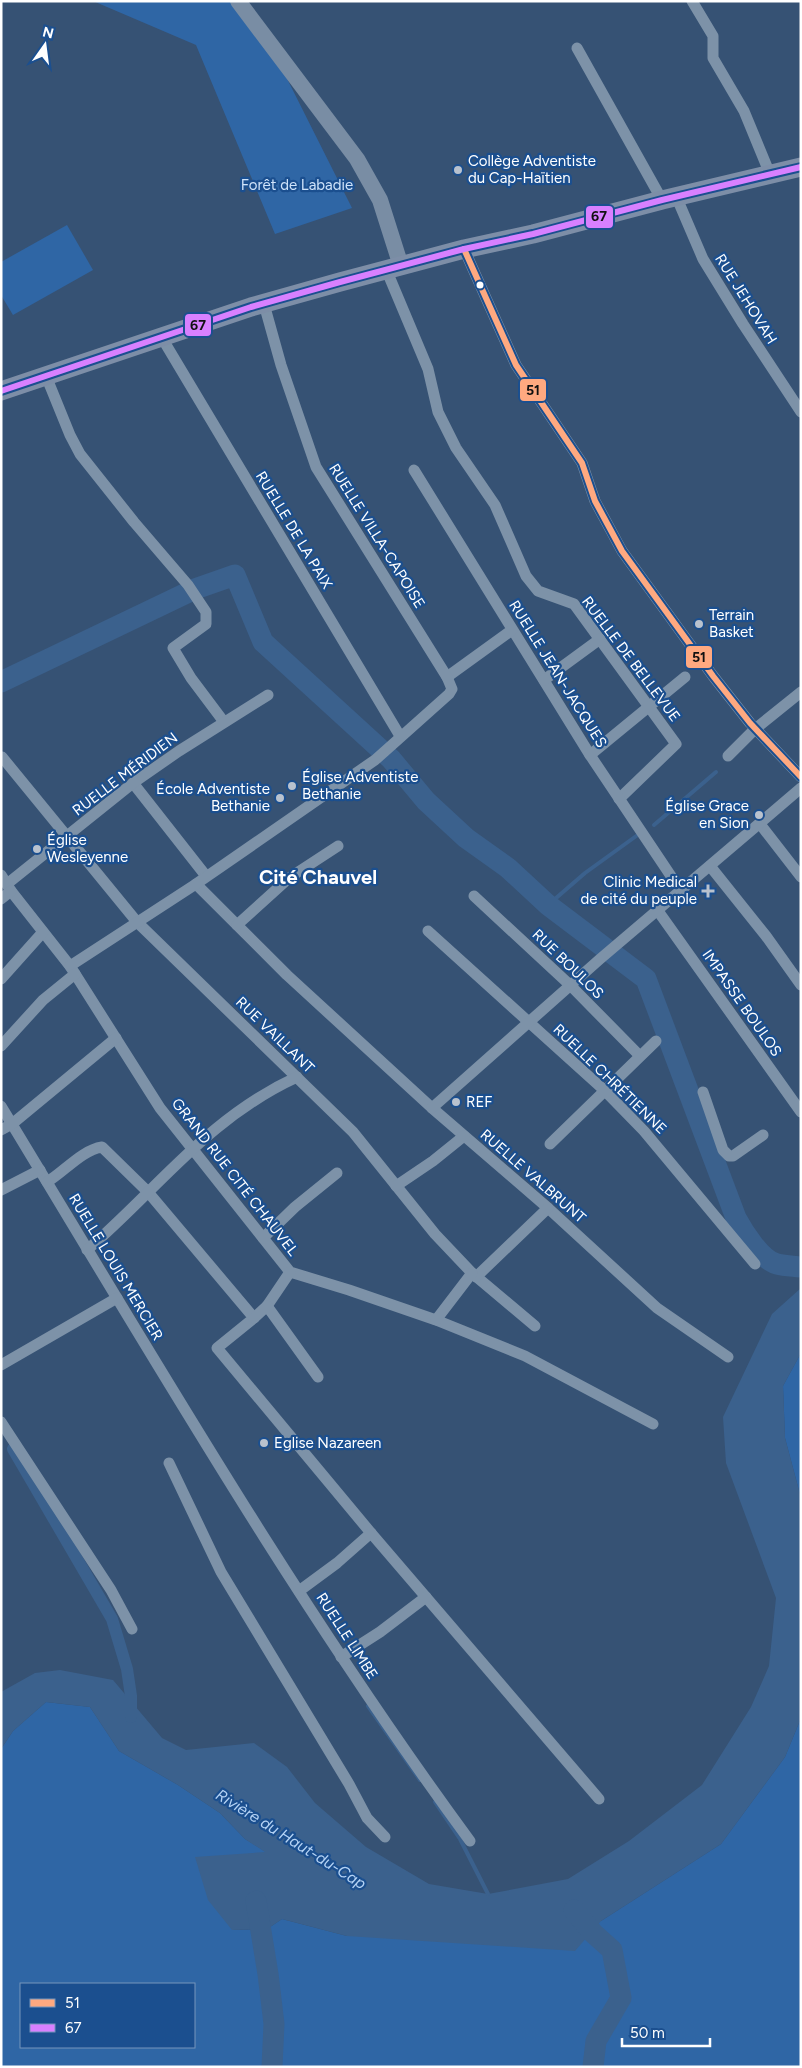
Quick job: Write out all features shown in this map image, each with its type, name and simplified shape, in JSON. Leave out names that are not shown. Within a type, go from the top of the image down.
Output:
[{"type":"main road","points":[[1,391],[251,307],[464,248],[533,234],[801,166]]},
{"type":"street","points":[[238,1],[358,160],[380,200],[394,268]]},
{"type":"street","points":[[692,1],[712,36],[713,58],[744,111],[770,174]]},
{"type":"street","name":"RUE JEHOVAH","points":[[577,48],[669,198],[703,259],[801,412]]},
{"type":"street","points":[[464,248],[516,365],[582,463],[595,501],[622,551],[713,676],[755,729],[801,777]]},
{"type":"street","name":"RUELLE DE BELLEVUE","points":[[394,268],[428,369],[438,412],[456,448],[495,504],[526,576],[538,592],[574,604],[676,744],[619,799]]},
{"type":"street","name":"RUELLE VILLA-CAPOISE","points":[[264,304],[281,365],[316,467],[447,677]]},
{"type":"street","name":"RUELLE DE LA PAIX","points":[[162,338],[400,736]]},
{"type":"street","points":[[46,376],[70,435],[80,454],[134,522],[188,585],[207,615],[206,624],[173,648],[191,678],[224,722]]},
{"type":"street","name":"RUELLE JEAN-JACQUES","points":[[414,470],[590,755],[619,799],[640,826],[681,891]]},
{"type":"street","points":[[1,1046],[72,970],[137,922],[196,884],[374,760],[449,694],[452,690],[447,677],[512,630]]},
{"type":"street","points":[[544,680],[600,639]]},
{"type":"street","points":[[590,755],[685,677]]},
{"type":"street","points":[[728,756],[755,729],[801,692]]},
{"type":"street","name":"RUELLE MÉRIDIEN","points":[[1,899],[6,883],[67,838],[133,783],[268,695]]},
{"type":"street","name":"RUE VAILLANT","points":[[2,758],[137,922],[353,1132],[435,1234],[474,1275],[535,1326]]},
{"type":"street","points":[[133,783],[206,876]]},
{"type":"street","points":[[432,1108],[600,959],[801,788]]},
{"type":"street","points":[[760,824],[801,877]]},
{"type":"street","points":[[237,925],[289,878],[338,846]]},
{"type":"street","points":[[710,866],[766,936],[801,985]]},
{"type":"street","name":"GRAND RUE CITÉ CHAUVEL","points":[[6,883],[72,970],[160,1108],[290,1272],[436,1320],[525,1356],[653,1424]]},
{"type":"street","name":"RUELLE VALBRUNT","points":[[196,884],[294,981],[432,1108],[548,1208],[657,1308],[728,1357]]},
{"type":"street","name":"RUE BOULOS","points":[[474,896],[571,986],[639,1055]]},
{"type":"street","name":"IMPASSE BOULOS","points":[[658,911],[801,1112]]},
{"type":"street","name":"RUELLE CHRÉTIENNE","points":[[428,931],[604,1090],[650,1138],[755,1264]]},
{"type":"street","points":[[1,979],[43,932]]},
{"type":"street","points":[[1,1130],[12,1124],[116,1038]]},
{"type":"street","points":[[550,1144],[639,1055],[656,1041]]},
{"type":"street","points":[[88,1250],[114,1227],[192,1148],[249,1103],[297,1077]]},
{"type":"street","points":[[703,1092],[723,1150],[729,1156],[733,1156],[763,1135]]},
{"type":"street","name":"RUELLE LOUIS MERCIER","points":[[1,1106],[205,1443]]},
{"type":"street","points":[[396,1186],[433,1161],[464,1136]]},
{"type":"street","points":[[47,1182],[82,1156],[102,1147],[148,1192],[254,1318]]},
{"type":"street","points":[[1,1190],[40,1170]]},
{"type":"street","points":[[263,1238],[295,1207],[337,1174]]},
{"type":"street","points":[[436,1320],[474,1275],[548,1208]]},
{"type":"street","points":[[290,1272],[267,1306],[217,1348],[371,1533],[599,1799]]},
{"type":"street","points":[[1,1365],[117,1298]]},
{"type":"street","points":[[267,1306],[318,1377]]},
{"type":"street","points":[[1,1422],[111,1590],[132,1629]]},
{"type":"street","name":"RUELLE LIMBE","points":[[205,1443],[341,1657],[417,1769],[470,1841]]},
{"type":"street","points":[[169,1463],[221,1572],[344,1776],[367,1818],[385,1837]]},
{"type":"street","points":[[299,1591],[337,1563],[371,1533]]},
{"type":"street","points":[[341,1657],[380,1632],[426,1597]]},
{"type":"green space","name":"Forêt de Labadie","points":[[93,1],[248,1],[352,208],[275,234],[196,45]]},
{"type":"green space","points":[[67,225],[93,270],[13,315],[1,295],[1,262]]},
{"type":"green space","points":[[801,1353],[801,1498],[785,1438],[783,1386]]},
{"type":"green space","points":[[46,1702],[90,1707],[119,1751],[178,1785],[220,1813],[245,1839],[266,1852],[232,1930],[267,1929],[282,1919],[347,1936],[601,1921],[721,1844],[785,1757],[801,1718],[801,2067],[1,2067],[1,1749],[13,1731]]},
{"type":"water","name":"Rivière du Haut-du-Cap","points":[[801,1288],[801,1353],[783,1386],[785,1438],[801,1498],[801,1718],[785,1757],[721,1844],[601,1921],[575,1951],[347,1936],[282,1919],[267,1929],[232,1930],[208,1900],[195,1857],[265,1852],[245,1839],[220,1813],[178,1785],[119,1751],[90,1707],[46,1702],[13,1731],[1,1749],[1,1692],[35,1673],[60,1670],[113,1680],[162,1738],[186,1750],[254,1743],[287,1767],[315,1803],[366,1847],[429,1884],[488,1894],[568,1879],[629,1841],[702,1785],[751,1707],[769,1666],[776,1598],[726,1463],[723,1417],[772,1314]]},
{"type":"waterway","points":[[1,682],[195,589],[235,575],[263,642],[391,759],[426,801],[466,838],[508,868],[548,905],[646,979],[736,1218],[753,1244],[765,1257],[777,1264],[801,1267]]},
{"type":"waterway","points":[[654,825],[716,772]]},
{"type":"waterway","points":[[548,905],[585,873],[639,834]]},
{"type":"waterway","points":[[13,1449],[112,1619],[127,1669],[131,1696],[131,1717]]},
{"type":"waterway","points":[[368,1706],[420,1780]]},
{"type":"waterway","points":[[435,1802],[460,1839],[488,1894]]},
{"type":"waterway","points":[[256,1901],[274,2024],[272,2067]]},
{"type":"waterway","points":[[574,1910],[593,1933],[612,1950],[621,1998],[596,2041],[593,2067]]},
{"type":"transit line","name":"67","points":[[1,391],[251,307],[340,282],[464,249],[533,234],[662,200],[801,167]]},
{"type":"transit line","name":"51","points":[[464,249],[516,365],[582,463],[595,501],[622,551],[713,676],[750,723],[801,777]]},
{"type":"place","name":"Collège Adventiste du Cap-Haïtien","points":[[458,170]]},
{"type":"place","name":"Terrain Basket","points":[[699,624]]},
{"type":"place","name":"Église Adventiste Bethanie","points":[[292,786]]},
{"type":"place","name":"École Adventiste Bethanie","points":[[280,798]]},
{"type":"place","name":"Église Grace en Sion","points":[[759,815]]},
{"type":"place","name":"Église Wesleyenne","points":[[37,849]]},
{"type":"place","name":"Clinic Medical de cité du peuple","points":[[708,891]]},
{"type":"place","name":"REF","points":[[456,1102]]},
{"type":"place","name":"Eglise Nazareen","points":[[264,1443]]},
{"type":"district","name":"Cité Chauvel","points":[[318,877]]}]
